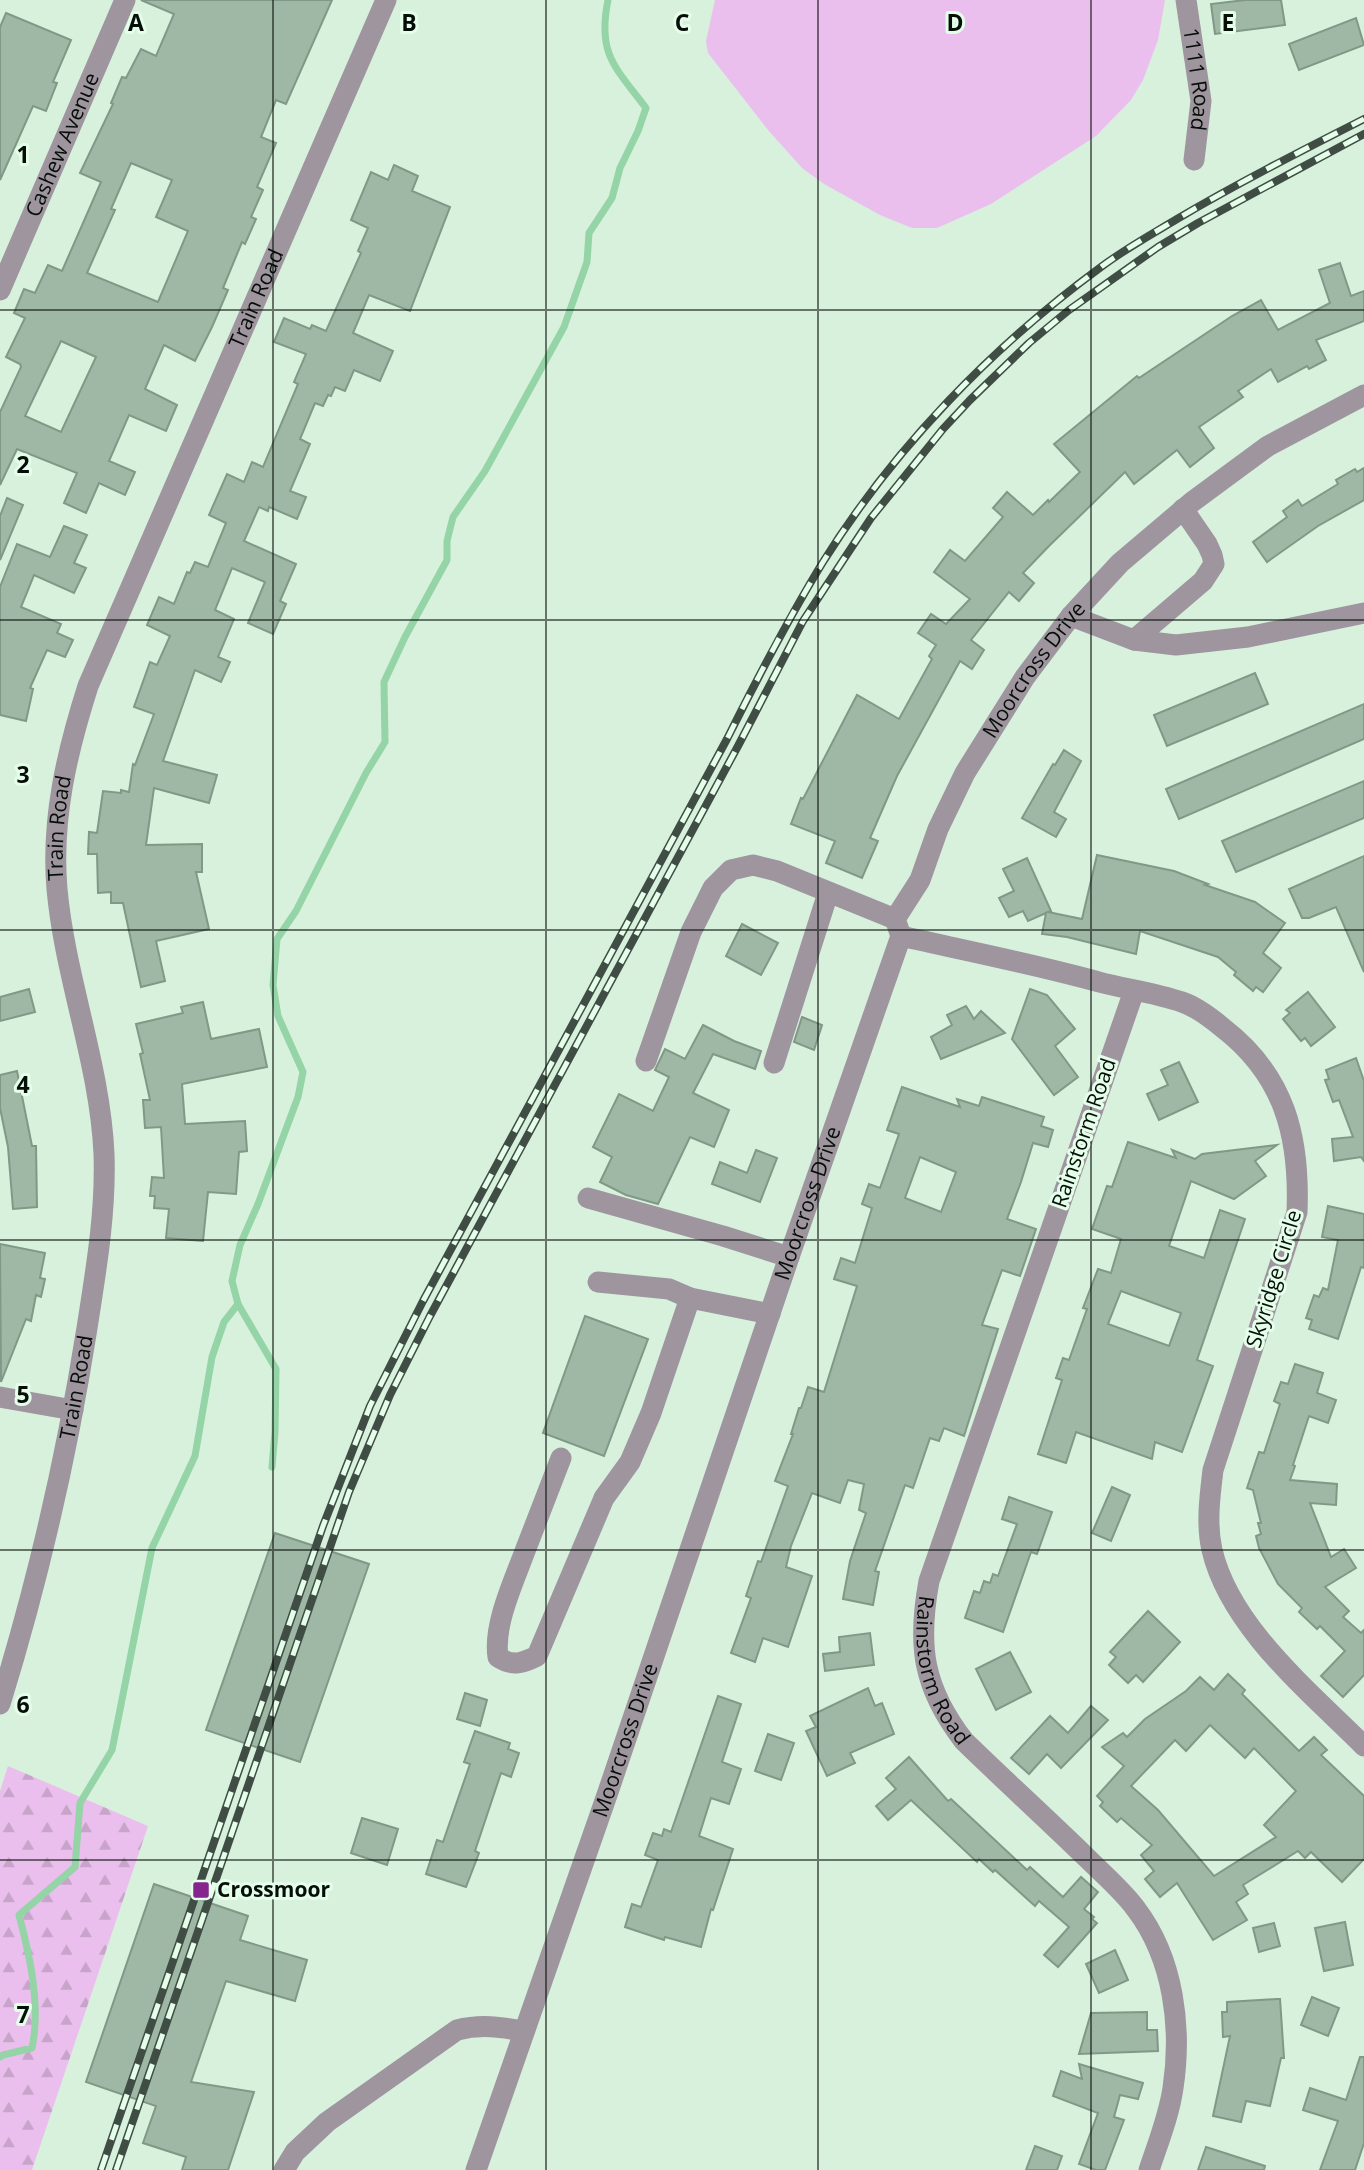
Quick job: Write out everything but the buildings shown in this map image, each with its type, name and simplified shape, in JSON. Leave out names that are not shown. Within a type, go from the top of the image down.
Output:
[{"type":"street","name":"Cashew Avenue","points":[[0,290],[125,0]]},
{"type":"street","name":"Train Road","points":[[0,1704],[41,1553],[73,1410],[104,1202],[104,1153],[98,1102],[57,888],[55,845],[61,788],[70,743],[88,686],[386,0]]},
{"type":"street","name":"1111 Road","points":[[1186,0],[1201,102],[1194,160]]},
{"type":"street","name":"Moorcross Drive","points":[[476,2170],[771,1314],[898,928],[920,880],[938,829],[965,773],[1025,677],[1071,616],[1120,563],[1183,509],[1268,446],[1364,395]]},
{"type":"street","points":[[1134,640],[1203,581],[1214,564],[1207,544],[1183,509]]},
{"type":"street","points":[[1071,616],[1134,640],[1159,645],[1208,643],[1364,613]]},
{"type":"street","name":"Skyridge Circle","points":[[646,1061],[691,932],[713,888],[731,870],[753,866],[777,871],[898,928],[1184,1002],[1223,1027],[1272,1082],[1286,1112],[1296,1150],[1298,1182],[1297,1212],[1213,1470],[1210,1496],[1211,1547],[1227,1592],[1252,1629],[1364,1746]]},
{"type":"street","points":[[774,1063],[828,893]]},
{"type":"street","name":"Rainstorm Road","points":[[1134,991],[929,1581],[923,1614],[923,1640],[934,1692],[947,1720],[964,1741],[1058,1829],[1136,1909],[1157,1946],[1172,1993],[1176,2046],[1173,2089],[1149,2170]]},
{"type":"street","points":[[588,1198],[789,1257]]},
{"type":"street","points":[[598,1282],[669,1289],[690,1298],[771,1314]]},
{"type":"street","points":[[561,1458],[499,1631],[496,1645],[498,1657],[514,1664],[537,1656],[595,1519],[611,1488],[630,1462],[641,1437],[690,1298]]},
{"type":"street","points":[[0,1397],[73,1410]]},
{"type":"street","points":[[284,2170],[295,2152],[327,2122],[457,2030],[473,2026],[494,2026],[524,2031]]},
{"type":"green space","points":[[715,0],[1165,0],[1158,40],[1143,80],[1131,100],[1096,136],[991,204],[937,228],[912,228],[880,215],[824,184],[802,168],[768,130],[708,53],[706,41]]},
{"type":"green space","points":[[8,1766],[148,1826],[32,2170],[0,2170],[0,1791]]},
{"type":"waterway","points":[[0,2057],[32,2048],[35,1998],[19,1915],[75,1867],[80,1803],[112,1750],[152,1548],[195,1456],[212,1357],[224,1322],[238,1304],[232,1281],[240,1245],[298,1097],[303,1072],[278,1016],[273,985],[277,939],[296,911],[366,773],[385,742],[384,682],[447,560],[447,541],[453,517],[485,471],[564,327],[587,262],[589,233],[612,198],[620,168],[646,108],[611,59],[605,34],[608,0]]},
{"type":"waterway","points":[[238,1304],[276,1369],[272,1467]]},
{"type":"railway","points":[[101,2170],[323,1526],[370,1406],[423,1301],[773,649],[823,562],[881,479],[948,401],[984,365],[1061,298],[1119,254],[1177,219],[1364,119]]},
{"type":"railway","points":[[116,2170],[349,1492],[390,1395],[803,621],[871,518],[943,429],[1029,343],[1069,310],[1158,247],[1364,134]]},
{"type":"place","name":"Crossmoor","points":[[201,1890]]}]
